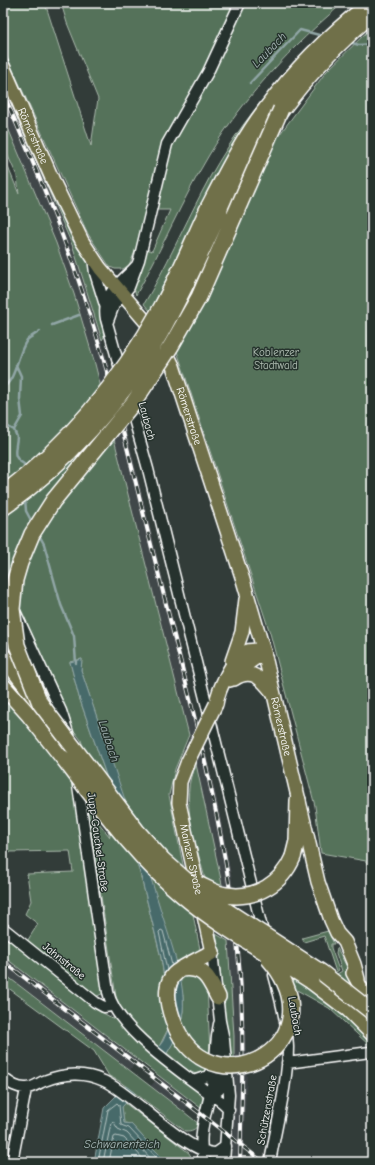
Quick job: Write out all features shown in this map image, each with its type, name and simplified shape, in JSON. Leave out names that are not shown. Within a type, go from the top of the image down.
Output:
[{"type":"highway","points":[[3,494],[32,471],[67,438],[114,382],[137,348],[162,306],[224,176],[265,110],[312,55],[370,3]]},
{"type":"highway","points":[[3,508],[34,484],[104,415],[136,372],[160,335],[185,288],[244,165],[282,109],[322,60],[372,14]]},
{"type":"highway","points":[[40,703],[20,658],[12,620],[15,580],[27,545],[53,501],[134,402],[184,325],[282,109]]},
{"type":"highway","points":[[3,656],[137,831],[177,874],[208,899],[315,968],[372,1012]]},
{"type":"highway","points":[[3,686],[29,715],[120,832],[156,871],[183,896],[260,949],[311,981],[348,1009],[372,1034]]},
{"type":"highway","points":[[177,874],[219,893],[243,895],[259,892],[274,883],[286,871],[293,857],[297,841],[298,800]]},
{"type":"highway","points":[[218,997],[209,980],[205,961],[181,969],[172,978],[168,997],[173,1020],[183,1040],[194,1052],[211,1062],[229,1066],[245,1065],[262,1058],[275,1047],[285,1032],[290,1017],[290,997],[285,981],[260,949]]},
{"type":"main road","name":"Römerstraße","points":[[3,66],[54,183],[75,227],[93,258],[119,291],[159,336],[169,356],[182,390],[247,593],[264,652],[318,882],[337,933],[345,942],[358,979],[372,1008]]},
{"type":"main road","points":[[231,668],[242,632],[247,593]]},
{"type":"main road","name":"Mainzer Straße","points":[[216,704],[218,695],[231,668],[238,658],[246,652],[253,650],[264,652]]},
{"type":"main road","name":"Mainzer Straße","points":[[205,961],[179,803],[180,782],[188,760],[228,683],[239,670],[264,652]]},
{"type":"main road","points":[[228,683],[241,675],[253,674],[262,680],[275,696]]},
{"type":"street","points":[[105,305],[107,298],[130,284],[136,266],[167,144],[208,72],[240,3]]},
{"type":"street","name":"Laubach","points":[[93,258],[95,273],[105,305],[107,324],[148,469],[274,974],[286,1027],[287,1063]]},
{"type":"street","points":[[107,324],[119,291]]},
{"type":"street","name":"Jupp-Gauchel-Straße","points":[[3,585],[61,711],[69,734],[108,992],[112,1006],[126,1025],[167,1061],[221,1100],[229,1110]]},
{"type":"street","name":"Jahnstraße","points":[[3,928],[95,1002],[104,1007],[112,1006]]},
{"type":"street","name":"Mainzer Straße","points":[[205,961],[218,997],[220,1021],[227,1063],[229,1110],[224,1162]]},
{"type":"street","name":"Mainzer Straße","points":[[205,1162],[202,1150],[202,1134],[211,1094],[220,1021]]},
{"type":"street","points":[[287,1063],[370,1052]]},
{"type":"street","name":"Mainzer Straße","points":[[211,1094],[219,1090],[227,1063]]},
{"type":"street","name":"Schützenstraße","points":[[270,1162],[287,1063]]},
{"type":"street","points":[[193,1081],[208,1076],[214,1066]]},
{"type":"street","points":[[3,1078],[13,1085],[26,1089],[46,1080],[68,1074],[90,1074],[117,1088],[172,1131],[202,1150],[216,1153],[226,1146]]},
{"type":"street","points":[[12,1162],[26,1089]]},
{"type":"street","points":[[172,1131],[191,1138],[202,1134]]},
{"type":"shaded area","points":[[3,85],[73,247],[91,301],[121,408],[217,799],[232,879],[243,973],[247,1073],[243,1158],[248,1162],[231,1162],[233,1110],[232,1073],[235,1073],[228,934],[223,889],[196,764],[95,364],[74,294],[56,243],[3,116]]},
{"type":"shaded area","points":[[3,956],[138,1060],[130,1070],[3,973]]},
{"type":"shaded area","points":[[159,1076],[192,1102],[184,1112],[151,1086]]},
{"type":"green space","points":[[3,3],[45,3],[91,146],[98,99],[67,23],[61,3],[343,3],[305,37],[270,73],[253,93],[223,134],[209,155],[190,189],[136,295],[134,288],[146,249],[152,251],[170,210],[154,210],[129,265],[123,269],[115,269],[110,267],[88,234],[3,48]]},
{"type":"green space","name":"Koblenzer Stadtwald","points":[[372,27],[372,307],[368,342],[372,378],[372,878],[366,861],[321,853],[315,806],[270,633],[176,348],[274,142],[326,72]]},
{"type":"green space","points":[[3,80],[73,241],[93,270],[104,337],[102,340],[73,247],[3,85]]},
{"type":"green space","points":[[273,87],[237,140],[207,196],[150,311],[144,304],[160,276],[210,176],[253,111]]},
{"type":"green space","points":[[3,116],[56,243],[74,294],[95,364],[189,735],[175,769],[169,795],[207,984],[210,1054],[197,1062],[207,1068],[206,1071],[198,1075],[189,1071],[167,1053],[179,1032],[183,1011],[183,996],[158,902],[81,670],[82,659],[70,662],[79,697],[140,873],[161,958],[171,1023],[159,1047],[128,1018],[119,1005],[116,997],[90,822],[80,823],[104,993],[95,997],[26,943],[38,924],[25,914],[31,901],[27,874],[73,872],[70,851],[8,852],[3,844],[3,155],[19,194],[17,176],[3,145]],"holes":[[[75,732],[81,740],[110,837],[87,808]]]},
{"type":"green space","points":[[196,764],[223,889],[206,882],[194,838],[189,807],[189,791],[191,777]]},
{"type":"green space","points":[[328,931],[334,944],[331,944],[331,948],[339,970],[336,972],[324,936],[304,942],[302,938]]},
{"type":"green space","points":[[3,934],[103,1013],[116,1020],[139,1045],[200,1092],[203,1099],[202,1109],[3,956]]},
{"type":"green space","points":[[216,934],[228,941],[234,1036],[234,1060],[230,1060]]},
{"type":"green space","points":[[337,948],[361,994],[337,976],[337,974],[342,971],[336,953]]},
{"type":"green space","points":[[3,973],[184,1112],[199,1124],[198,1126],[193,1130],[185,1131],[119,1081],[109,1076],[94,1051],[3,984]]},
{"type":"green space","points":[[291,978],[294,978],[314,990],[346,1015],[372,1041],[372,1047],[359,1048],[370,1046],[329,1008],[295,989]]},
{"type":"green space","points":[[125,1103],[189,1153],[194,1162],[166,1162],[131,1124],[124,1123],[122,1107]]},
{"type":"water","points":[[82,659],[81,670],[143,853],[180,975],[183,1000],[182,1018],[175,1038],[160,1063],[152,1056],[163,1041],[171,1023],[161,957],[140,873],[79,697],[70,662]]},
{"type":"water","name":"Schwanenteich","points":[[126,1086],[135,1093],[122,1107],[124,1123],[131,1124],[166,1162],[94,1162],[104,1108]]},
{"type":"waterway","name":"Laubach","points":[[250,83],[300,30],[323,36]]},
{"type":"waterway","name":"Laubach","points":[[349,42],[359,45],[372,44]]},
{"type":"waterway","name":"Laubach","points":[[52,325],[79,315]]},
{"type":"waterway","name":"Laubach","points":[[3,388],[8,384],[27,340],[40,331]]},
{"type":"waterway","name":"Laubach","points":[[14,430],[22,416],[20,399],[21,376],[16,365]]},
{"type":"waterway","name":"Laubach","points":[[3,424],[14,430],[17,437],[15,453],[17,459],[24,464],[24,469]]},
{"type":"waterway","name":"Laubach","points":[[25,498],[26,511],[33,524]]},
{"type":"waterway","name":"Laubach","points":[[38,533],[44,544],[61,605],[74,636],[76,663]]},
{"type":"railway","points":[[3,93],[60,231],[81,287],[100,347],[126,443],[205,760],[224,856],[238,952],[242,1004],[240,1162]]},
{"type":"railway","points":[[3,961],[263,1162]]}]
